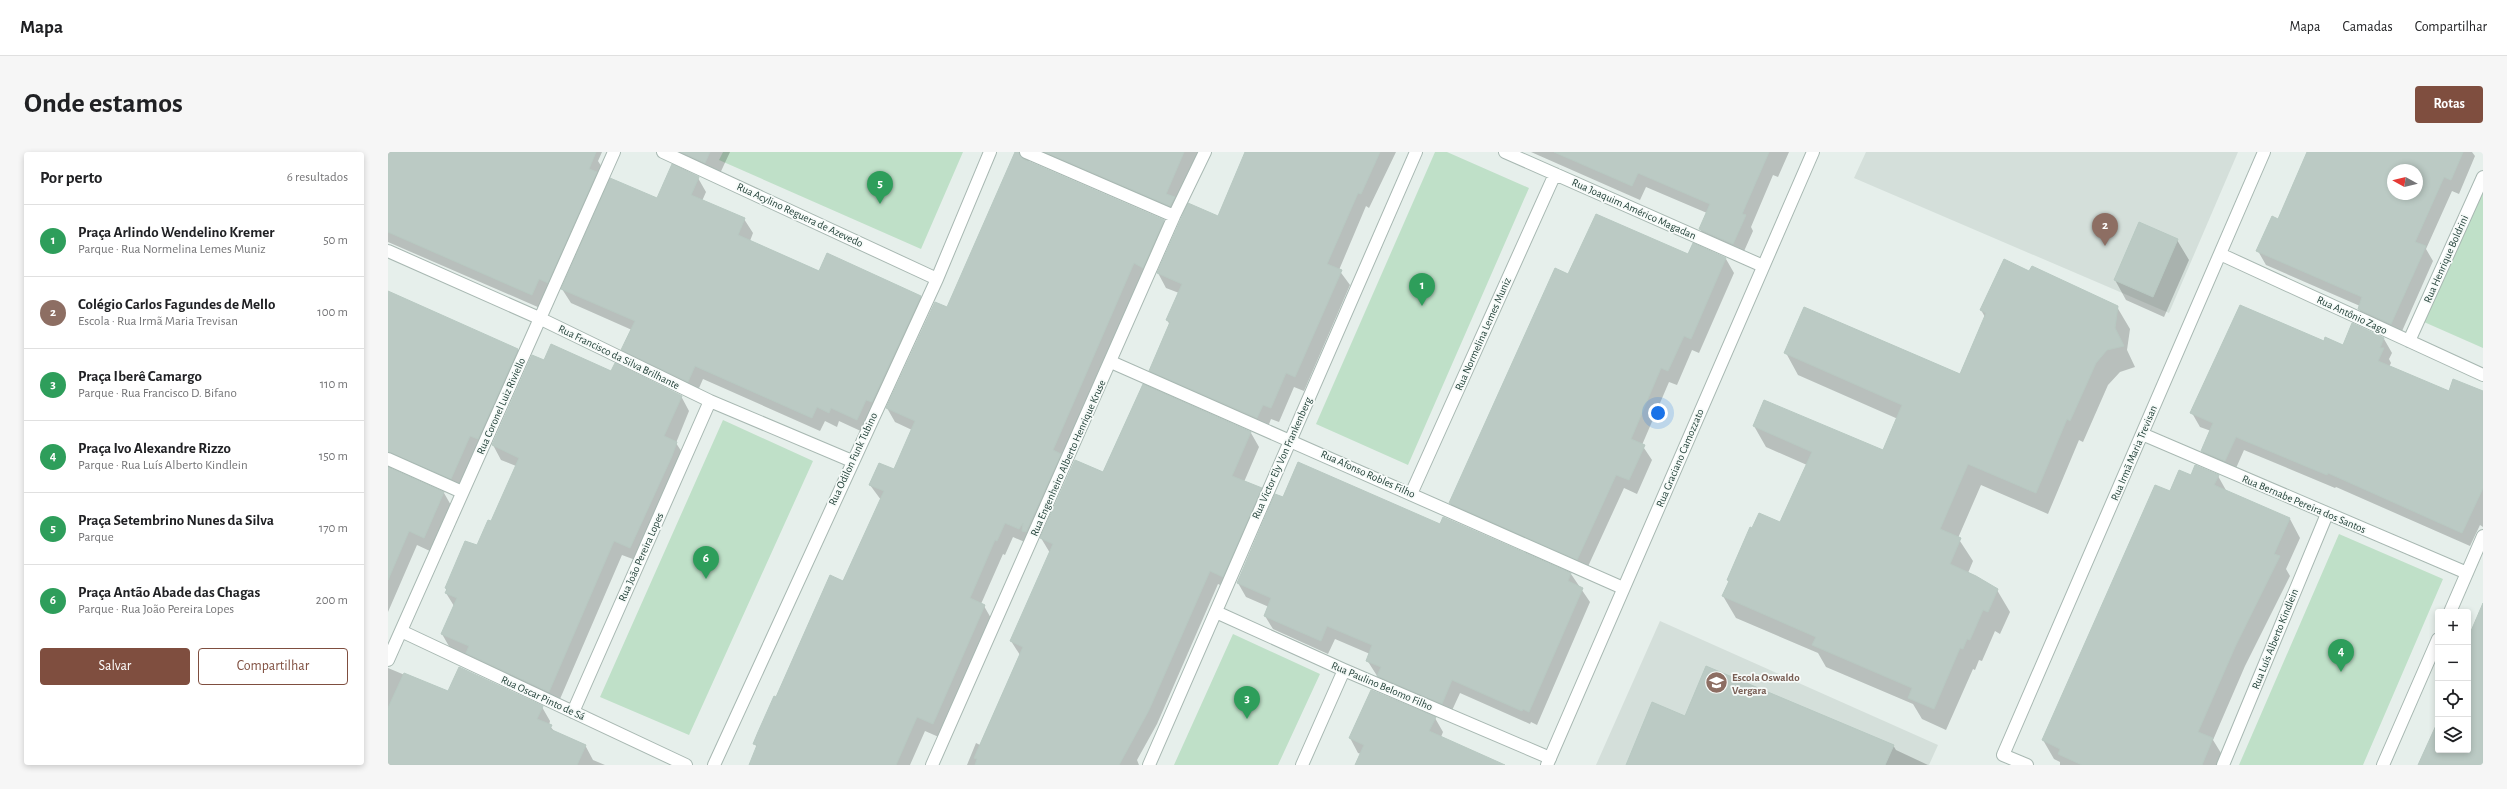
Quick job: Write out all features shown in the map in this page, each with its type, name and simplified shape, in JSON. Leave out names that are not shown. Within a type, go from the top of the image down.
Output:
[{"type":"street","name":"Rua Coronel Luiz Riviello","points":[[388,660],[614,152]]},
{"type":"street","name":"Rua Acylino Reguera de Azevedo","points":[[663,152],[937,279]]},
{"type":"street","name":"Rua Odilon Funk Tubino","points":[[714,765],[852,461],[937,279],[990,152]]},
{"type":"street","points":[[1026,152],[1174,216]]},
{"type":"street","name":"Rua Engenheiro Alberto Henrique Kruse","points":[[932,765],[1111,362],[1174,216],[1205,152]]},
{"type":"street","name":"Rua Victor Ely Von Frankenberg","points":[[1149,765],[1416,152]]},
{"type":"street","name":"Rua Joaquim Américo Magadan","points":[[1505,152],[1763,266]]},
{"type":"street","name":"Rua Graciano Camozzato","points":[[1548,761],[1813,152]]},
{"type":"street","name":"Rua Irmã Maria Trevisan","points":[[2027,765],[2003,755],[2264,152]]},
{"type":"street","name":"Rua Normelina Lemes Muniz","points":[[1411,494],[1555,174]]},
{"type":"street","name":"Rua Henrique Boldrini","points":[[2409,341],[2483,177]]},
{"type":"street","name":"Rua Francisco da Silva Brilhante","points":[[388,251],[539,318],[710,401],[852,461]]},
{"type":"street","name":"Rua Antônio Zago","points":[[2220,254],[2483,375]]},
{"type":"street","name":"Rua Afonso Robles Filho","points":[[1111,362],[1290,439],[1624,588]]},
{"type":"street","name":"Rua João Pereira Lopes","points":[[573,712],[710,401]]},
{"type":"street","name":"Rua Bernabe Pereira dos Santos","points":[[2142,434],[2467,574]]},
{"type":"street","points":[[388,459],[462,492]]},
{"type":"street","name":"Rua Luís Alberto Kindlein","points":[[2223,765],[2327,514]]},
{"type":"street","points":[[2451,609],[2483,536]]},
{"type":"street","name":"Rua Paulino Belomo Filho","points":[[1216,612],[1548,761]]},
{"type":"street","name":"Rua Oscar Pinto de Sá","points":[[401,631],[686,765]]},
{"type":"street","points":[[2383,765],[2435,645]]},
{"type":"street","points":[[1302,765],[1344,670]]},
{"type":"shaded area","points":[[1866,152],[2238,152],[2169,313],[1854,178]]},
{"type":"shaded area","name":"Escola Oswaldo Vergara","points":[[1660,621],[1938,745],[1929,765],[1596,765]]},
{"type":"green space","points":[[723,152],[963,152],[921,249],[719,160]]},
{"type":"green space","points":[[1435,152],[1447,152],[1529,188],[1408,465],[1316,424]]},
{"type":"green space","points":[[2483,183],[2483,348],[2424,322]]},
{"type":"green space","points":[[723,420],[813,461],[689,735],[600,697]]},
{"type":"green space","points":[[2339,534],[2443,579],[2363,765],[2239,765]]},
{"type":"green space","points":[[1233,634],[1320,674],[1278,765],[1174,765]]},
{"type":"building","points":[[388,152],[596,152],[589,169],[597,172],[548,283],[539,279],[532,295],[388,232]]},
{"type":"building","points":[[681,152],[710,152],[705,163]]},
{"type":"building","points":[[1015,152],[1019,152],[1023,159],[1164,220],[1143,268],[1134,263],[1053,450],[1061,454],[1026,532],[1022,531],[1023,523],[1019,529],[1005,523],[997,541],[995,540],[970,598],[985,605],[933,724],[917,717],[896,765],[749,765],[757,745],[753,744],[758,732],[774,696],[776,697],[830,575],[843,581],[884,491],[869,485],[879,463],[894,469],[915,421],[886,408],[935,302],[947,307]]},
{"type":"building","points":[[1045,152],[1184,152],[1166,194],[1175,197],[1170,206]]},
{"type":"building","points":[[1245,152],[1380,152],[1361,194],[1358,193],[1327,264],[1342,270],[1295,377],[1286,373],[1271,408],[1263,405],[1257,418],[1149,371],[1170,322],[1166,320],[1182,284],[1157,273],[1188,203],[1218,216]]},
{"type":"building","points":[[1554,152],[1769,152],[1742,214],[1746,215],[1733,244],[1699,229],[1710,204],[1638,173],[1632,186]]},
{"type":"building","points":[[2307,152],[2463,152],[2451,180],[2444,177],[2415,242],[2426,246],[2391,324],[2358,309],[2362,297],[2256,251],[2272,216],[2278,219]]},
{"type":"building","points":[[672,164],[699,177],[691,195],[745,218],[738,235],[819,271],[827,253],[921,296],[872,402],[866,400],[857,420],[831,408],[829,413],[817,407],[812,418],[695,366],[688,382],[621,350],[635,321],[561,289],[610,178],[657,198]]},
{"type":"building","points":[[1596,214],[1688,254],[1693,243],[1726,258],[1691,339],[1684,336],[1668,371],[1661,368],[1631,439],[1645,445],[1629,480],[1616,475],[1577,560],[1449,503],[1555,268],[1568,274]]},
{"type":"building","points":[[2139,222],[2178,239],[2153,297],[2114,280]]},
{"type":"building","points":[[2004,259],[2029,271],[2032,266],[2118,306],[2115,328],[2124,346],[2107,350],[2096,363],[2070,421],[2067,419],[2036,493],[1968,464],[1940,529],[1961,538],[1950,564],[1976,576],[1998,589],[1988,612],[1983,610],[1970,640],[1967,639],[1963,649],[1960,648],[1934,709],[1908,698],[1912,688],[1812,645],[1816,637],[1722,596],[1729,581],[1727,580],[1750,527],[1752,528],[1759,513],[1780,522],[1812,452],[1753,426],[1764,400],[1883,450],[1902,405],[1784,353],[1804,307],[1960,374],[1986,313],[1980,310]]},
{"type":"building","points":[[388,291],[518,349],[478,439],[470,436],[451,479],[388,452]]},
{"type":"building","points":[[2240,305],[2324,341],[2325,337],[2343,345],[2352,323],[2384,338],[2380,348],[2384,348],[2378,361],[2449,391],[2453,379],[2483,391],[2483,488],[2462,533],[2328,473],[2327,475],[2236,437],[2225,461],[2201,451],[2213,423],[2190,413]]},
{"type":"building","points":[[551,344],[611,371],[615,363],[682,396],[664,436],[677,442],[672,456],[630,548],[614,541],[549,692],[466,653],[469,646],[441,634],[457,598],[445,593],[447,589],[445,588],[465,541],[477,545],[488,520],[491,521],[519,458],[492,445],[532,355],[544,360]]},
{"type":"building","points":[[1143,384],[1251,432],[1232,476],[1262,488],[1223,577],[1210,571],[1149,710],[1119,765],[975,765],[977,759],[974,758],[1023,647],[1010,641],[1053,544],[1040,538],[1075,460],[1103,472]]},
{"type":"building","points":[[1298,462],[1440,524],[1443,517],[1571,573],[1568,581],[1583,588],[1529,712],[1523,709],[1522,711],[1452,680],[1442,704],[1377,676],[1381,667],[1366,661],[1372,645],[1327,626],[1321,641],[1264,616],[1271,598],[1237,583],[1275,494],[1283,497]]},
{"type":"building","points":[[2195,465],[2219,475],[2214,485],[2290,518],[2274,554],[2280,556],[2235,647],[2198,732],[2213,738],[2202,765],[2082,765],[2058,754],[2060,749],[2042,740],[2155,485],[2170,491],[2179,470],[2191,475]]},
{"type":"building","points":[[388,467],[444,492],[424,538],[409,531],[388,580]]},
{"type":"building","points":[[2483,603],[2483,765],[2418,765],[2435,728],[2435,753],[2471,753],[2471,631]]},
{"type":"building","points":[[1706,666],[1894,745],[1885,765],[1626,765],[1652,702],[1685,716]]},
{"type":"building","points":[[459,667],[543,706],[537,719],[552,725],[550,729],[586,745],[577,765],[388,765],[388,708],[404,673],[448,691]]},
{"type":"building","points":[[1371,690],[1436,717],[1429,731],[1505,765],[1355,765],[1364,745],[1349,738]]},
{"type":"place","name":"Praça Setembrino Nunes da Silva","points":[[880,204]]},
{"type":"place","name":"Colégio Carlos Fagundes de Mello","points":[[2105,246]]},
{"type":"place","name":"Praça Arlindo Wendelino Kremer","points":[[1422,306]]},
{"type":"place","name":"Praça Antão Abade das Chagas","points":[[706,579]]},
{"type":"place","name":"Praça Ivo Alexandre Rizzo","points":[[2341,672]]},
{"type":"place","name":"Escola Oswaldo Vergara","points":[[1716,683]]},
{"type":"place","name":"Praça Iberê Camargo","points":[[1247,719]]}]
